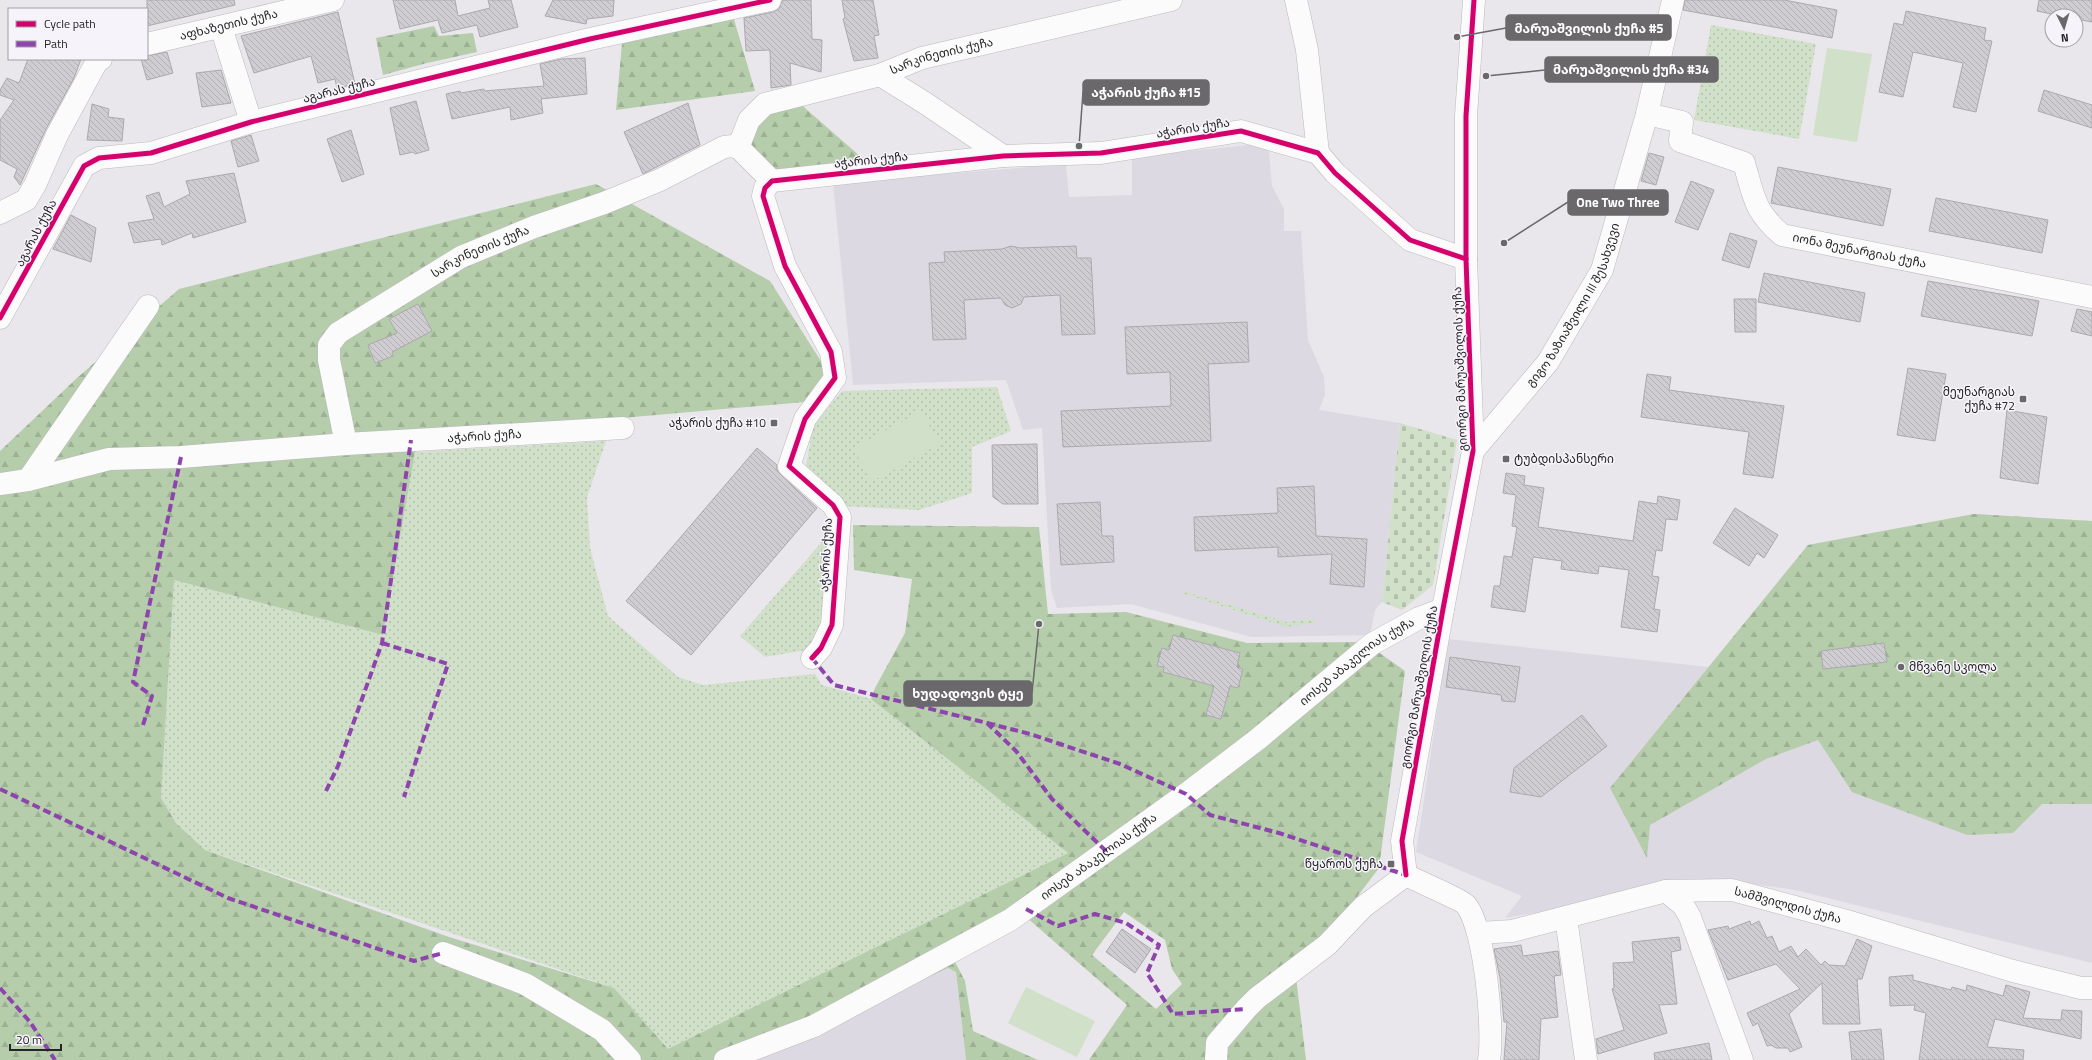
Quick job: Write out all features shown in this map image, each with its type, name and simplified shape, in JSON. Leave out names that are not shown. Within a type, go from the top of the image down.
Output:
[{"type":"street","name":"აფხაზეთის ქუჩა","points":[[148,44],[333,0]]},
{"type":"street","name":"აგარას ქუჩა","points":[[0,318],[84,166],[99,158],[151,152],[251,122],[590,39],[770,0]]},
{"type":"street","name":"სარკინეთის ქუჩა","points":[[346,444],[329,360],[328,345],[338,333],[461,256],[660,180],[724,148],[733,146],[738,148],[749,120],[765,104],[880,75],[922,58],[1171,0]]},
{"type":"street","points":[[1296,0],[1307,50],[1318,153],[1335,173],[1410,240],[1466,259]]},
{"type":"street","name":"გიორგი მარუაშვილის ქუჩა","points":[[1406,875],[1402,841],[1443,609],[1473,451],[1466,259],[1466,116],[1474,0]]},
{"type":"street","name":"გიგო ზაზიაშვილი III შესახვევი","points":[[1473,451],[1548,362],[1602,270],[1647,114],[1673,0]]},
{"type":"street","points":[[221,27],[251,122]]},
{"type":"street","points":[[0,213],[26,200],[35,185],[61,129],[96,63],[100,60]]},
{"type":"street","points":[[880,75],[925,103],[1003,156]]},
{"type":"street","name":"იონა მეუნარგიას ქუჩა","points":[[1647,114],[1682,122],[1680,141],[1744,163],[1757,209],[1768,223],[1782,235],[2092,297]]},
{"type":"street","name":"აჭარის ქუჩა","points":[[812,658],[821,648],[832,625],[840,517],[833,505],[789,466],[805,419],[835,378],[831,352],[785,266],[769,216],[763,196],[765,188],[772,181],[1003,156],[1101,153],[1241,131],[1318,153]]},
{"type":"street","points":[[738,148],[772,181]]},
{"type":"street","points":[[28,480],[148,306]]},
{"type":"street","name":"აჭარის ქუჩა","points":[[0,484],[28,480],[109,459],[181,456],[346,444],[623,428]]},
{"type":"street","name":"იოსებ აბაკელიას ქუჩა","points":[[725,1060],[814,1026],[1010,920],[1240,752],[1372,644],[1419,618],[1443,609]]},
{"type":"street","points":[[1216,1060],[1217,1043],[1257,998],[1327,945],[1363,908],[1406,875],[1466,904],[1479,933],[1490,1010],[1492,1043],[1489,1060]]},
{"type":"street","name":"სამშვილდის ქუჩა","points":[[1479,933],[1512,931],[1666,891],[1732,890],[1847,921],[2013,971],[2081,988],[2092,988]]},
{"type":"street","points":[[1666,891],[1684,905],[1690,917],[1742,1060]]},
{"type":"street","points":[[1566,918],[1586,1060]]},
{"type":"street","points":[[443,954],[525,984],[602,1030],[630,1060]]},
{"type":"shaded area","points":[[1268,143],[1272,186],[1284,209],[1284,231],[1301,231],[1308,340],[1324,377],[1325,395],[1319,410],[1400,423],[1382,602],[1375,610],[1370,635],[1251,637],[1131,604],[1057,608],[1051,590],[1042,428],[1023,430],[1006,380],[853,385],[833,183],[1066,164],[1069,197],[1132,195],[1132,157]]},
{"type":"shaded area","name":"მწვანე სკოლა","points":[[1974,514],[2092,521],[2092,963],[1795,890],[1718,879],[1669,879],[1568,907],[1505,918],[1522,896],[1416,852],[1448,639],[1709,667],[1808,545]]},
{"type":"shaded area","points":[[948,968],[956,972],[966,1060],[753,1060]]},
{"type":"green space","points":[[733,16],[755,91],[616,110],[622,43]]},
{"type":"green space","points":[[1711,25],[1816,44],[1799,139],[1694,120]]},
{"type":"green space","points":[[434,26],[439,36],[473,33],[477,52],[383,75],[376,38]]},
{"type":"green space","points":[[1827,48],[1872,54],[1857,142],[1813,135]]},
{"type":"green space","points":[[799,101],[806,109],[869,164],[769,171],[743,144],[752,121]]},
{"type":"green space","points":[[596,184],[770,281],[831,377],[805,402],[429,435],[415,452],[383,635],[174,580],[161,798],[176,823],[205,850],[449,937],[614,988],[668,1049],[1068,853],[871,699],[875,688],[905,633],[912,579],[854,570],[853,525],[1039,527],[1048,614],[1126,612],[1247,643],[1364,642],[1405,671],[1379,868],[1296,977],[1306,1060],[1089,1060],[1127,1005],[1026,917],[953,958],[965,981],[973,1031],[1038,1060],[966,1060],[956,972],[948,968],[753,1060],[0,1060],[0,451],[77,378],[179,289]],"holes":[[[1124,912],[1165,940],[1172,969],[1182,984],[1156,1009],[1092,955]]]},
{"type":"green space","points":[[997,387],[1011,431],[972,447],[972,493],[919,510],[842,506],[805,472],[813,426],[842,391]]},
{"type":"green space","points":[[921,411],[940,444],[871,482],[853,448]]},
{"type":"green space","points":[[1400,423],[1457,440],[1433,585],[1402,610],[1382,602]]},
{"type":"green space","points":[[606,441],[587,497],[590,548],[608,616],[678,677],[703,685],[815,674],[822,685],[871,699],[1068,853],[667,1050],[614,988],[205,850],[176,823],[161,798],[174,580],[383,635],[415,452]]},
{"type":"green space","name":"მწვანე სკოლა","points":[[1974,514],[2092,521],[2092,804],[2042,804],[2013,833],[1967,835],[1852,792],[1818,740],[1766,759],[1650,825],[1647,858],[1610,788],[1808,545]]},
{"type":"green space","points":[[827,536],[826,622],[806,650],[765,657],[740,636]]},
{"type":"green space","points":[[1183,591],[1286,622],[1313,619],[1316,621],[1314,623],[1287,627],[1185,594]]},
{"type":"green space","points":[[1026,987],[1095,1021],[1077,1057],[1008,1023]]},
{"type":"building","points":[[147,0],[234,0],[235,5],[148,26]]},
{"type":"building","points":[[393,0],[455,0],[458,16],[490,8],[488,0],[511,0],[518,27],[480,37],[477,25],[442,33],[438,20],[400,29]]},
{"type":"building","points":[[553,0],[614,0],[613,16],[587,19],[586,24],[545,16]]},
{"type":"building","points":[[811,0],[812,39],[822,40],[821,72],[790,63],[791,85],[771,88],[770,50],[746,51],[744,18],[773,12],[779,9],[782,1]]},
{"type":"building","points":[[842,0],[873,0],[879,35],[874,36],[878,58],[854,61],[843,19],[845,18]]},
{"type":"building","points":[[1685,0],[1784,0],[1837,10],[1832,38],[1683,10]]},
{"type":"building","points":[[2039,0],[2092,0],[2092,22],[2084,20],[2084,8],[2044,8],[2044,12],[2037,11]]},
{"type":"building","points":[[1906,11],[1986,28],[1984,40],[1992,41],[1976,112],[1953,107],[1963,63],[1913,52],[1903,97],[1879,92],[1894,23],[1903,25]]},
{"type":"building","points":[[338,12],[355,84],[337,88],[335,79],[318,83],[311,56],[254,73],[241,36]]},
{"type":"building","points":[[167,52],[173,73],[147,80],[141,60],[148,60],[148,56]]},
{"type":"building","points":[[585,58],[587,94],[541,99],[543,113],[511,120],[510,107],[452,119],[446,94],[484,89],[484,91],[544,86],[540,64],[561,59]]},
{"type":"building","points":[[28,60],[81,60],[74,78],[46,129],[20,185],[14,177],[17,169],[0,160],[0,120],[14,100],[0,95],[0,90],[7,78],[19,83]]},
{"type":"building","points":[[221,70],[231,103],[202,107],[196,73]]},
{"type":"building","points":[[2044,90],[2092,105],[2092,128],[2038,111]]},
{"type":"building","points":[[416,101],[429,150],[415,154],[413,152],[400,155],[390,108]]},
{"type":"building","points":[[688,103],[700,145],[643,174],[624,132]]},
{"type":"building","points":[[92,104],[109,109],[108,117],[124,119],[122,141],[87,140]]},
{"type":"building","points":[[351,130],[364,174],[342,182],[327,139]]},
{"type":"building","points":[[251,135],[259,161],[238,167],[231,141]]},
{"type":"building","points":[[1649,153],[1664,157],[1656,185],[1641,181]]},
{"type":"building","points":[[1778,167],[1891,189],[1883,226],[1771,203]]},
{"type":"building","points":[[234,173],[246,222],[193,238],[192,233],[162,245],[161,239],[134,243],[128,223],[154,219],[146,196],[159,192],[164,207],[190,194],[186,181]]},
{"type":"building","points":[[1691,181],[1714,190],[1698,230],[1675,222]]},
{"type":"building","points":[[1936,198],[2048,220],[2042,253],[1929,231]]},
{"type":"building","points":[[71,215],[96,228],[91,262],[53,249]]},
{"type":"building","points":[[1730,233],[1757,241],[1749,268],[1722,260]]},
{"type":"building","points":[[1011,246],[1020,248],[1076,246],[1077,258],[1091,258],[1095,334],[1062,335],[1060,295],[1024,297],[1021,304],[1012,308],[1005,305],[1001,298],[964,300],[966,339],[933,340],[929,263],[945,262],[944,252],[1002,249]]},
{"type":"building","points":[[1764,273],[1865,293],[1860,322],[1758,302]]},
{"type":"building","points":[[1928,281],[2039,301],[2032,336],[1921,316]]},
{"type":"building","points":[[1734,299],[1756,299],[1756,332],[1735,332]]},
{"type":"building","points":[[418,304],[432,331],[392,352],[393,356],[375,363],[368,345],[397,333],[389,319]]},
{"type":"building","points":[[2077,309],[2092,312],[2092,336],[2071,331]]},
{"type":"building","points":[[1247,322],[1249,362],[1208,364],[1211,441],[1063,447],[1061,411],[1171,406],[1170,372],[1127,374],[1125,327]]},
{"type":"building","points":[[1908,368],[1946,374],[1935,441],[1897,435]]},
{"type":"building","points":[[1647,374],[1671,377],[1669,390],[1784,406],[1773,478],[1743,474],[1749,432],[1641,417]]},
{"type":"building","points":[[2007,410],[2047,417],[2038,484],[2000,478]]},
{"type":"building","points":[[1037,444],[1038,504],[1003,504],[993,497],[992,445]]},
{"type":"building","points":[[757,448],[777,465],[777,470],[781,475],[817,508],[691,655],[626,601]]},
{"type":"building","points":[[1506,473],[1525,476],[1524,485],[1544,488],[1538,527],[1633,541],[1639,501],[1657,504],[1658,496],[1680,500],[1677,520],[1666,519],[1662,551],[1656,550],[1652,576],[1659,577],[1654,609],[1660,610],[1657,632],[1621,627],[1629,570],[1599,566],[1598,574],[1561,569],[1562,561],[1533,557],[1525,612],[1491,607],[1494,586],[1500,586],[1504,556],[1512,557],[1517,527],[1512,526],[1516,495],[1503,493]]},
{"type":"building","points":[[1314,486],[1316,536],[1367,539],[1364,587],[1330,584],[1332,554],[1278,557],[1278,547],[1195,551],[1194,517],[1278,513],[1277,488]]},
{"type":"building","points":[[1100,502],[1102,536],[1113,536],[1114,562],[1061,565],[1057,504]]},
{"type":"building","points":[[1735,508],[1778,535],[1764,558],[1757,553],[1749,566],[1713,543]]},
{"type":"building","points":[[1173,635],[1240,653],[1237,667],[1243,669],[1238,688],[1230,686],[1221,719],[1206,715],[1214,686],[1163,672],[1164,667],[1157,666],[1162,648],[1169,650]]},
{"type":"building","points":[[1884,643],[1887,662],[1823,669],[1821,651]]},
{"type":"building","points":[[1450,657],[1520,667],[1515,702],[1502,701],[1501,695],[1446,687]]},
{"type":"building","points":[[1582,715],[1607,746],[1541,797],[1510,792],[1514,768]]},
{"type":"building","points":[[1750,921],[1751,925],[1759,921],[1767,938],[1772,936],[1779,952],[1791,946],[1798,957],[1806,949],[1821,965],[1825,961],[1829,965],[1845,966],[1857,939],[1872,946],[1862,979],[1857,979],[1860,1024],[1823,1024],[1822,983],[1789,1014],[1802,1047],[1790,1052],[1788,1048],[1776,1048],[1771,1045],[1767,1046],[1758,1023],[1753,1026],[1747,1013],[1800,989],[1776,964],[1728,980],[1708,930],[1728,926],[1729,929]]},
{"type":"building","points":[[1122,929],[1151,949],[1135,973],[1106,952]]},
{"type":"building","points":[[1679,937],[1681,950],[1671,952],[1677,1004],[1659,1005],[1667,1033],[1598,1054],[1596,1039],[1624,1030],[1612,989],[1614,988],[1613,963],[1634,962],[1632,942]]},
{"type":"building","points":[[1521,945],[1523,956],[1558,951],[1561,975],[1554,976],[1558,1017],[1541,1019],[1539,1060],[1504,1060],[1507,1022],[1504,1022],[1500,978],[1494,949]]},
{"type":"building","points":[[1913,975],[1913,980],[1951,990],[1952,987],[1966,991],[1967,985],[2003,996],[2006,985],[2030,992],[2023,1018],[2061,1020],[2062,1010],[2082,1011],[2081,1039],[1995,1019],[1987,1047],[2024,1050],[2023,1060],[1919,1060],[1926,1013],[1914,1010],[1915,1005],[1890,1006],[1889,977]]},
{"type":"building","points":[[1881,1029],[1884,1060],[1852,1060],[1849,1032]]},
{"type":"building","points":[[1709,1043],[1712,1060],[1655,1060],[1654,1053]]},
{"type":"marked path","points":[[326,791],[338,766],[382,643],[411,440]]},
{"type":"marked path","points":[[143,725],[152,696],[133,682],[181,457]]},
{"type":"marked path","points":[[382,643],[448,664],[404,797]]},
{"type":"marked path","points":[[812,658],[834,685],[987,723],[1016,751],[1052,799],[1106,851]]},
{"type":"marked path","points":[[987,723],[1030,734],[1120,764],[1186,794],[1210,815],[1279,833],[1406,875]]},
{"type":"marked path","points":[[0,789],[228,898],[414,961],[443,953]]},
{"type":"marked path","points":[[1026,909],[1058,926],[1095,914],[1126,923],[1159,945],[1147,973],[1173,1014],[1246,1009]]},
{"type":"marked path","points":[[0,988],[30,1022],[55,1060]]},
{"type":"cycle path","points":[[0,318],[84,166],[99,158],[151,153],[251,122],[590,39],[770,0]]},
{"type":"cycle path","points":[[1406,875],[1402,841],[1443,609],[1473,451],[1466,259],[1466,116],[1474,0]]},
{"type":"cycle path","points":[[812,658],[821,648],[832,625],[840,517],[833,505],[789,466],[805,419],[835,378],[831,352],[785,266],[763,196],[765,188],[772,181],[1003,156],[1101,153],[1241,131],[1318,153],[1335,173],[1410,240],[1466,259]]},
{"type":"place","name":"მარუაშვილის ქუჩა #5","points":[[1457,37]]},
{"type":"place","name":"მარუაშვილის ქუჩა #34","points":[[1486,76]]},
{"type":"place","name":"აჭარის ქუჩა #15","points":[[1079,146]]},
{"type":"place","name":"One Two Three","points":[[1504,243]]},
{"type":"place","name":"მეუნარგიას ქუჩა #72","points":[[2023,399]]},
{"type":"place","name":"აჭარის ქუჩა #10","points":[[774,423]]},
{"type":"place","name":"ტუბდისპანსერი","points":[[1506,459]]},
{"type":"place","name":"ხუდადოვის ტყე","points":[[1039,624]]},
{"type":"place","name":"მწვანე სკოლა","points":[[1901,667]]},
{"type":"place","name":"წყაროს ქუჩა","points":[[1391,864]]}]
